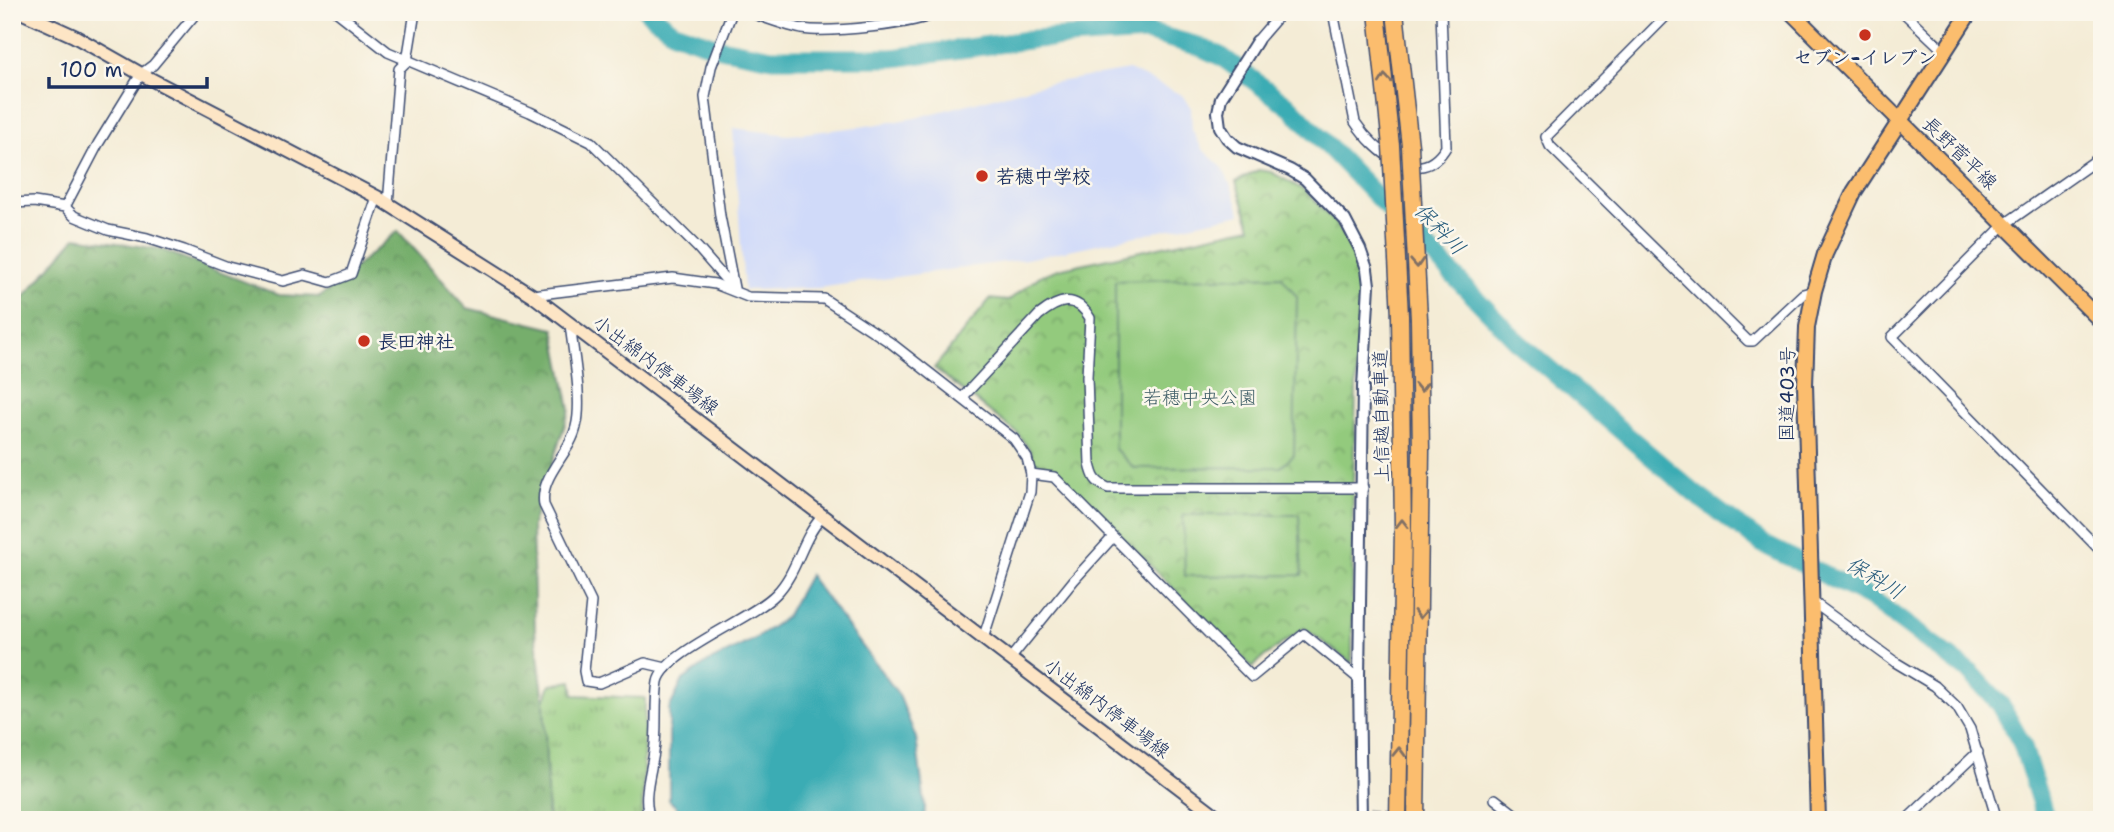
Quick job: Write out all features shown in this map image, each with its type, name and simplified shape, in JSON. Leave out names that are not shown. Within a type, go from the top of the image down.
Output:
[{"type":"highway","name":"上信越自動車道","points":[[1377,12],[1391,146],[1400,316],[1402,542],[1398,820]]},
{"type":"highway","name":"上信越自動車道","points":[[1395,12],[1410,146],[1419,318],[1430,819]]},
{"type":"main road","name":"小出綿内停車場線","points":[[21,12],[74,36],[382,201],[532,295],[1222,820]]},
{"type":"main road","name":"長野菅平線","points":[[1791,12],[2102,322]]},
{"type":"main road","name":"国道403号","points":[[1818,820],[1812,556],[1806,458],[1807,327],[1825,254],[1854,192],[1970,12]]},
{"type":"street","points":[[65,207],[98,145],[141,74],[153,65],[197,12]]},
{"type":"street","points":[[337,12],[387,52],[530,112],[591,142],[698,248],[734,290]]},
{"type":"street","points":[[12,203],[34,202],[65,207],[74,216],[108,230],[283,281],[305,275],[330,282],[351,274],[382,201],[399,69],[407,61],[415,12]]},
{"type":"street","points":[[732,12],[711,67],[705,97],[720,216],[734,290]]},
{"type":"street","points":[[749,12],[803,29],[889,24],[928,18],[938,12]]},
{"type":"street","points":[[1282,12],[1257,41],[1221,98],[1217,112],[1220,127],[1227,138],[1244,150],[1305,179],[1345,220],[1367,269],[1369,285],[1363,387],[1359,679],[1364,814]]},
{"type":"street","points":[[1332,12],[1355,121],[1363,134],[1384,155],[1418,166],[1431,164],[1441,156],[1446,146],[1441,12]]},
{"type":"street","points":[[1670,12],[1546,137],[1550,146],[1748,341],[1753,341],[1802,294],[1814,291]]},
{"type":"street","points":[[1903,12],[1944,51]]},
{"type":"street","points":[[2102,156],[2005,223],[1892,337],[2102,552]]},
{"type":"street","points":[[532,295],[689,278],[734,290],[748,297],[824,299],[891,342],[1014,439],[1027,458],[1031,474],[1024,514],[983,639]]},
{"type":"street","points":[[962,398],[1039,315],[1054,303],[1076,303],[1085,309],[1090,318],[1087,377],[1090,464],[1093,478],[1099,484],[1108,488],[1363,488]]},
{"type":"street","points":[[570,324],[578,414],[576,429],[542,493],[544,505],[592,602],[584,671],[586,681],[598,683],[645,663],[666,668]]},
{"type":"street","points":[[1031,474],[1054,478],[1252,677],[1304,634],[1359,679]]},
{"type":"street","points":[[651,820],[646,800],[657,732],[657,683],[661,673],[675,659],[756,610],[779,592],[811,527],[822,517]]},
{"type":"street","points":[[1010,659],[1113,537]]},
{"type":"street","points":[[1813,600],[1895,662],[1935,686],[1957,707],[1970,729],[1997,820]]},
{"type":"street","points":[[1906,820],[1978,752]]},
{"type":"street","points":[[1495,799],[1522,820]]},
{"type":"shaded area","name":"若穂中学校","points":[[1129,70],[1182,95],[1191,108],[1192,129],[1202,149],[1222,167],[1241,214],[1026,259],[818,288],[744,290],[733,128],[788,135],[866,126],[915,118],[1040,85]]},
{"type":"green space","name":"若穂中央公園","points":[[1258,170],[1271,172],[1306,191],[1334,221],[1354,252],[1359,298],[1353,482],[1352,663],[1304,628],[1261,659],[1253,668],[1053,469],[1037,470],[1030,450],[1017,433],[934,368],[990,299],[1008,301],[1040,276],[1058,269],[1251,227],[1236,182]]},
{"type":"green space","points":[[398,231],[467,308],[554,329],[570,409],[532,525],[535,631],[544,701],[548,820],[12,820],[12,300],[24,297],[76,237],[160,249],[279,295],[320,297]]},
{"type":"green space","points":[[1281,276],[1297,297],[1294,455],[1281,467],[1134,468],[1115,449],[1115,281]]},
{"type":"green space","points":[[1183,515],[1299,515],[1302,575],[1185,576]]},
{"type":"green space","points":[[572,681],[574,695],[645,698],[642,820],[548,820],[544,701],[550,685]]},
{"type":"water","points":[[809,575],[899,695],[916,738],[925,806],[924,820],[690,820],[669,800],[669,709],[683,680],[708,662],[755,639],[786,617]]},
{"type":"waterway","name":"保科川","points":[[648,12],[674,32],[720,48],[772,58],[893,58],[1035,39],[1146,32],[1198,46],[1222,57],[1291,108],[1519,343],[1695,494],[1763,544],[1869,597],[1971,673],[2000,704],[2022,744],[2046,820]]},
{"type":"tunnel","points":[[1372,812],[1432,819]]},
{"type":"place","name":"セブン-イレブン","points":[[1865,35]]},
{"type":"place","name":"若穂中学校","points":[[982,176]]},
{"type":"place","name":"長田神社","points":[[364,341]]}]
